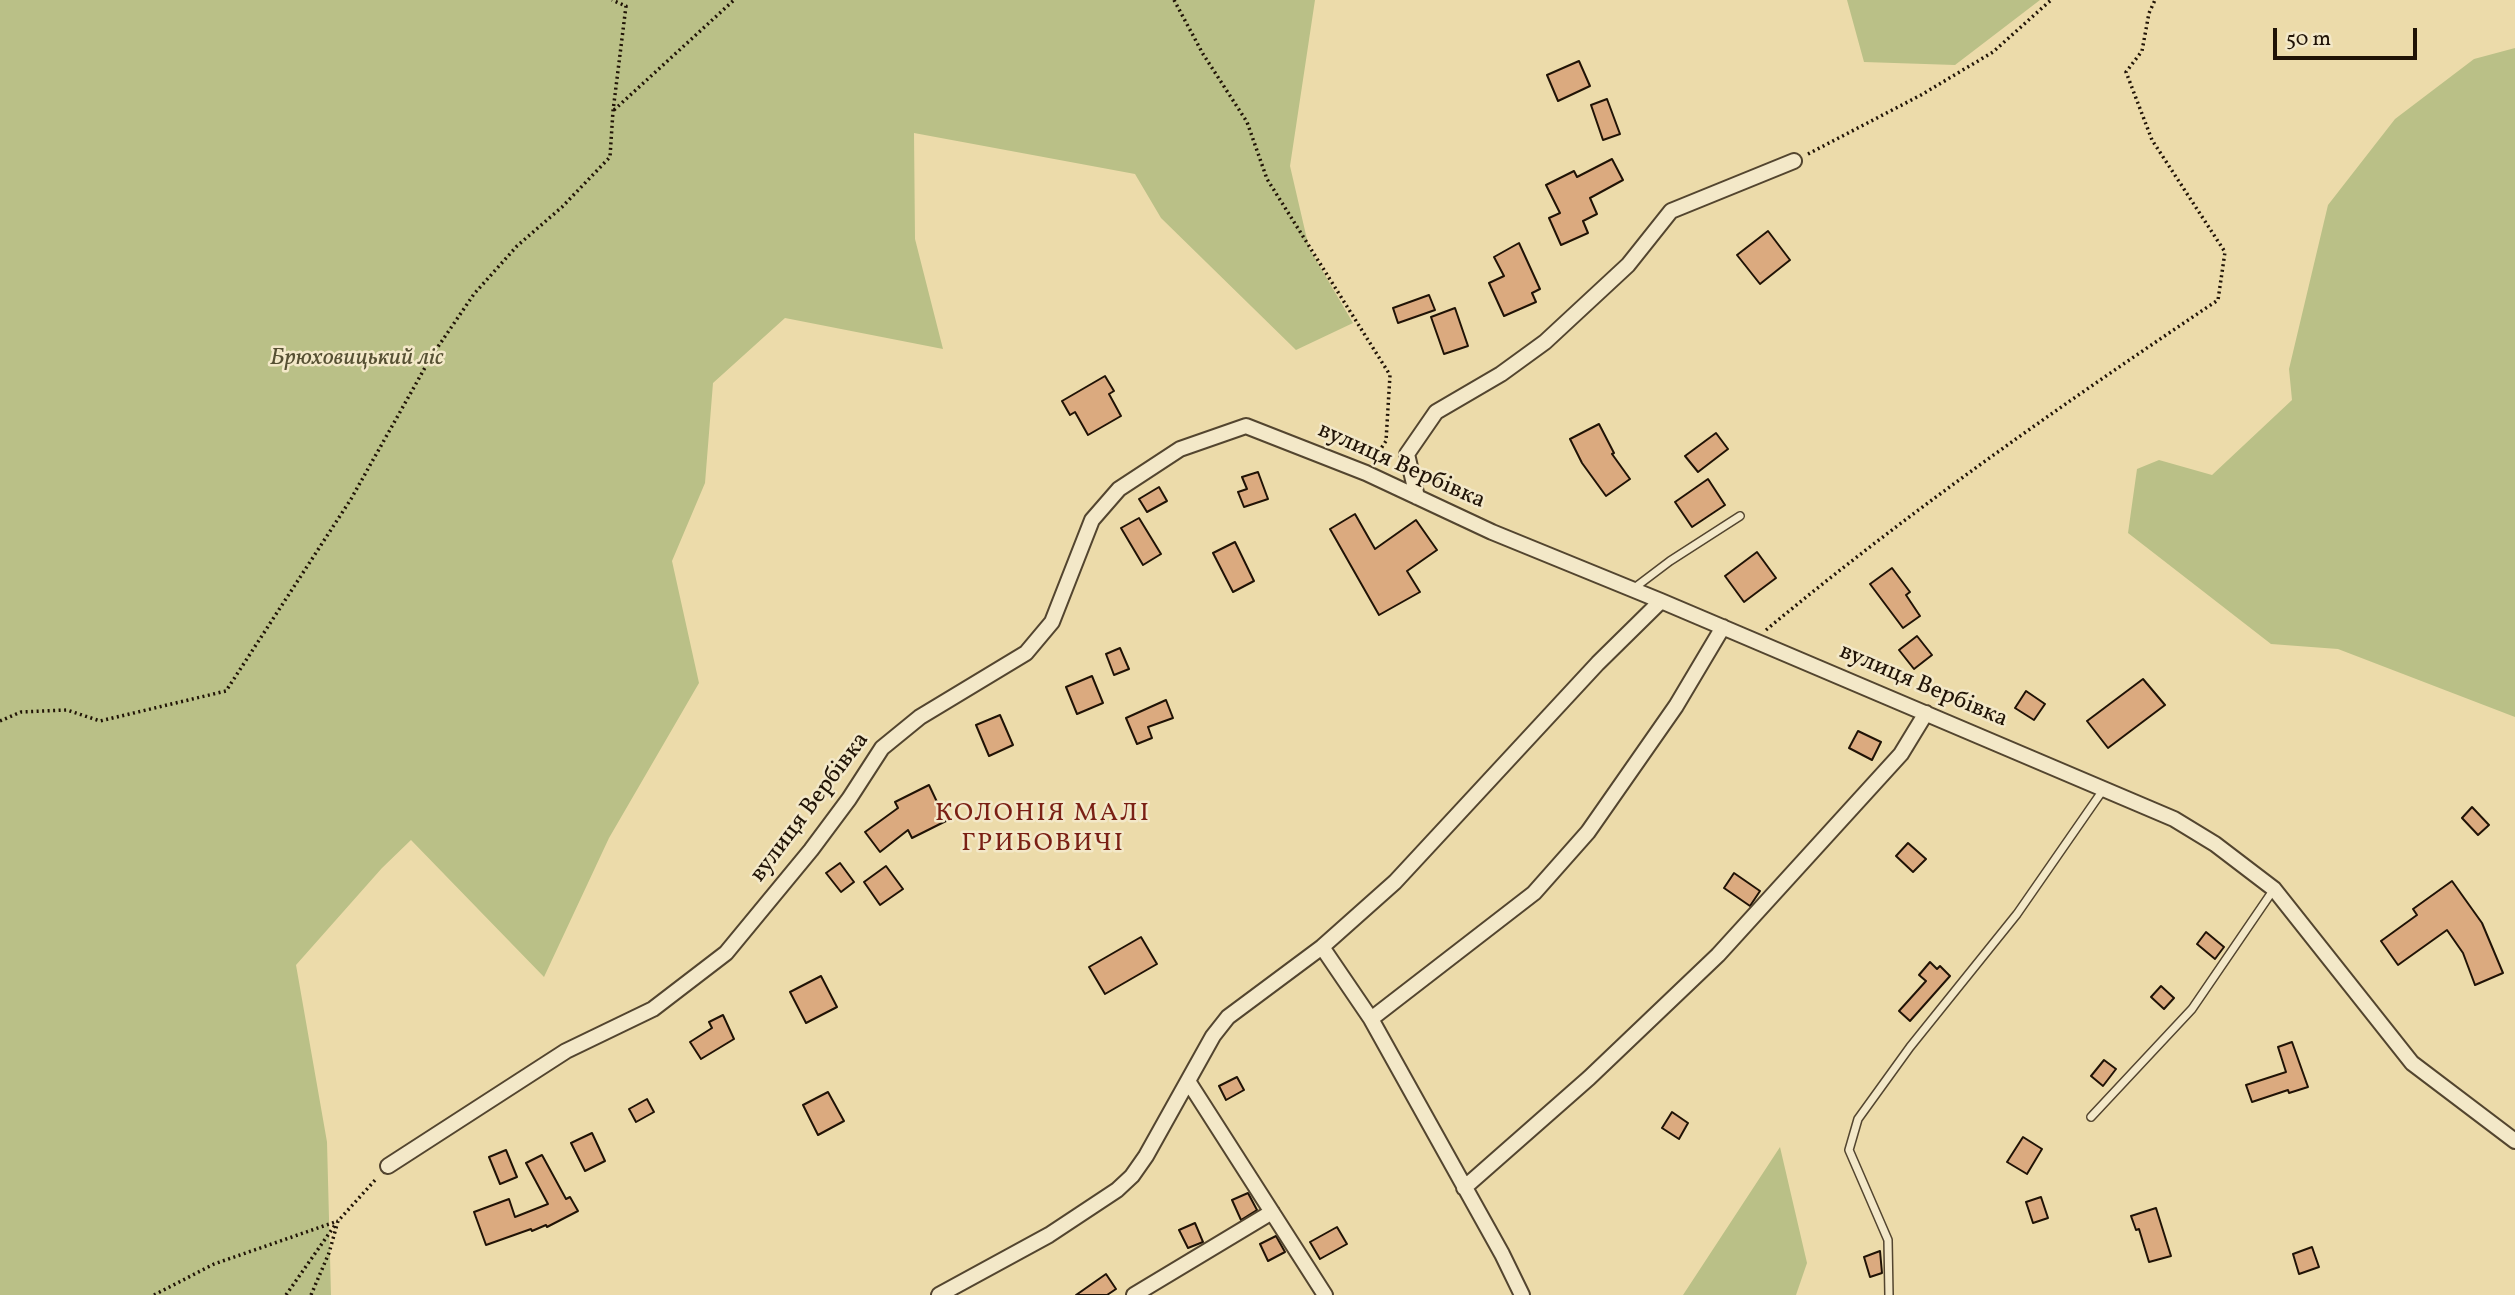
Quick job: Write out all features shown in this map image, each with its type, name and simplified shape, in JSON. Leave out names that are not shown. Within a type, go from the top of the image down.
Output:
[{"type":"street","points":[[1417,497],[1407,454],[1436,412],[1501,374],[1545,342],[1628,265],[1671,211],[1794,161]]},
{"type":"street","name":"вулиця Вербівка","points":[[388,1166],[566,1051],[653,1009],[726,953],[826,830],[882,748],[920,718],[1026,653],[1052,622],[1092,520],[1119,489],[1180,449],[1246,426],[1366,473],[1492,532],[1754,640],[2174,820],[2215,844],[2274,889],[2412,1063],[2515,1141]]},
{"type":"street","points":[[939,1295],[1049,1235],[1132,1176],[1146,1156],[1213,1036],[1228,1017],[1322,947],[1395,882],[1598,663],[1661,601]]},
{"type":"street","points":[[1371,1019],[1534,893],[1588,832],[1676,706],[1723,627]]},
{"type":"street","points":[[1464,1188],[1589,1078],[1718,955],[1901,754],[1926,713]]},
{"type":"street","points":[[1322,947],[1371,1019],[1522,1295]]},
{"type":"street","points":[[1188,1081],[1325,1295]]},
{"type":"street","points":[[1134,1295],[1272,1212]]},
{"type":"lane","points":[[1633,590],[1670,561],[1740,516]]},
{"type":"lane","points":[[1889,1295],[1888,1240],[1849,1150],[1858,1119],[1910,1047],[2017,914],[2103,789]]},
{"type":"lane","points":[[2091,1117],[2192,1009],[2274,889]]},
{"type":"path","points":[[0,721],[21,712],[67,710],[100,721],[226,691],[351,499],[431,357],[474,294],[517,246],[562,207],[610,157],[626,6],[612,0]]},
{"type":"path","points":[[613,111],[734,0]]},
{"type":"path","points":[[1174,0],[1203,54],[1247,122],[1267,179],[1390,375],[1386,440],[1366,473]]},
{"type":"path","points":[[1794,161],[1921,95],[1993,52],[2051,0]]},
{"type":"path","points":[[1754,640],[1822,584],[2018,436],[2218,300],[2225,252],[2152,140],[2126,72],[2142,51],[2149,13],[2155,0]]},
{"type":"path","points":[[286,1295],[338,1221],[388,1166]]},
{"type":"path","points":[[154,1295],[214,1264],[338,1221]]},
{"type":"path","points":[[311,1295],[329,1253],[338,1221]]},
{"type":"green space","name":"Брюховицький ліс","points":[[0,0],[1315,0],[1290,166],[1309,248],[1353,323],[1296,350],[1161,218],[1135,174],[914,133],[915,239],[943,349],[785,318],[713,383],[705,483],[672,561],[699,683],[609,838],[544,977],[411,840],[382,868],[296,965],[327,1142],[331,1295],[0,1295]]},
{"type":"green space","points":[[1847,0],[2040,0],[1955,65],[1864,62]]},
{"type":"green space","points":[[2515,48],[2515,717],[2338,649],[2271,644],[2128,533],[2137,469],[2159,460],[2212,475],[2292,400],[2289,369],[2328,205],[2395,119],[2474,59]]},
{"type":"green space","points":[[1780,1147],[1807,1263],[1796,1295],[1683,1295]]},
{"type":"building","points":[[1579,61],[1590,86],[1558,101],[1547,75]]},
{"type":"building","points":[[1607,99],[1620,134],[1603,140],[1591,105]]},
{"type":"building","points":[[1612,159],[1623,180],[1590,198],[1597,214],[1583,221],[1588,233],[1561,245],[1549,218],[1560,213],[1546,185],[1574,171],[1577,177]]},
{"type":"building","points":[[1768,231],[1790,260],[1760,284],[1737,255]]},
{"type":"building","points":[[1519,243],[1540,289],[1532,293],[1536,302],[1504,316],[1489,283],[1504,276],[1494,257]]},
{"type":"building","points":[[1429,295],[1435,310],[1398,323],[1393,308]]},
{"type":"building","points":[[1455,308],[1468,346],[1444,354],[1431,317]]},
{"type":"building","points":[[1105,376],[1114,391],[1109,394],[1121,416],[1088,435],[1075,412],[1070,415],[1062,401]]},
{"type":"building","points":[[1599,424],[1614,453],[1612,454],[1630,479],[1606,496],[1582,463],[1570,439]]},
{"type":"building","points":[[1716,433],[1728,449],[1698,472],[1685,456]]},
{"type":"building","points":[[1258,472],[1268,499],[1244,507],[1238,492],[1247,489],[1242,477]]},
{"type":"building","points":[[1708,479],[1725,505],[1692,527],[1675,502]]},
{"type":"building","points":[[1159,487],[1167,501],[1147,512],[1139,499]]},
{"type":"building","points":[[1355,514],[1375,549],[1416,520],[1437,550],[1407,571],[1420,592],[1379,615],[1330,529]]},
{"type":"building","points":[[1139,518],[1161,554],[1143,565],[1121,528]]},
{"type":"building","points":[[1235,542],[1254,581],[1233,592],[1213,553]]},
{"type":"building","points":[[1757,552],[1776,578],[1744,602],[1725,576]]},
{"type":"building","points":[[1892,568],[1910,592],[1906,595],[1920,616],[1903,628],[1870,584]]},
{"type":"building","points":[[1917,636],[1932,655],[1914,669],[1899,650]]},
{"type":"building","points":[[1120,648],[1129,669],[1114,675],[1106,654]]},
{"type":"building","points":[[1092,676],[1103,703],[1077,714],[1066,687]]},
{"type":"building","points":[[2143,679],[2165,705],[2108,748],[2087,721]]},
{"type":"building","points":[[2026,691],[2045,704],[2034,720],[2015,708]]},
{"type":"building","points":[[1166,700],[1173,718],[1148,727],[1152,738],[1137,744],[1126,718]]},
{"type":"building","points":[[1000,715],[1013,745],[989,756],[976,725]]},
{"type":"building","points":[[1858,731],[1881,742],[1872,760],[1849,748]]},
{"type":"building","points":[[929,785],[946,821],[912,838],[908,830],[880,852],[865,832],[898,808],[895,802]]},
{"type":"building","points":[[2472,807],[2489,825],[2478,835],[2462,818]]},
{"type":"building","points":[[1908,843],[1926,859],[1913,872],[1896,856]]},
{"type":"building","points":[[840,863],[854,882],[841,892],[826,873]]},
{"type":"building","points":[[886,866],[903,889],[880,905],[864,882]]},
{"type":"building","points":[[1734,873],[1760,891],[1750,906],[1724,888]]},
{"type":"building","points":[[2452,881],[2482,923],[2503,973],[2475,985],[2463,953],[2447,930],[2398,965],[2381,941],[2417,915],[2413,909]]},
{"type":"building","points":[[2206,932],[2224,947],[2215,959],[2197,944]]},
{"type":"building","points":[[1141,937],[1157,964],[1105,994],[1089,967]]},
{"type":"building","points":[[1930,962],[1937,969],[1940,966],[1950,976],[1910,1021],[1899,1011],[1926,981],[1919,975]]},
{"type":"building","points":[[821,976],[837,1007],[806,1023],[790,992]]},
{"type":"building","points":[[2161,986],[2174,998],[2164,1009],[2151,997]]},
{"type":"building","points":[[723,1015],[734,1039],[701,1059],[690,1042],[712,1028],[709,1022]]},
{"type":"building","points":[[2292,1042],[2308,1087],[2289,1093],[2288,1090],[2252,1102],[2246,1085],[2286,1072],[2278,1047]]},
{"type":"building","points":[[2104,1060],[2116,1069],[2103,1086],[2091,1076]]},
{"type":"building","points":[[1237,1077],[1244,1090],[1226,1100],[1219,1086]]},
{"type":"building","points":[[828,1092],[844,1121],[818,1135],[803,1105]]},
{"type":"building","points":[[647,1099],[654,1112],[636,1122],[629,1109]]},
{"type":"building","points":[[1672,1112],[1688,1123],[1679,1139],[1662,1128]]},
{"type":"building","points":[[592,1133],[605,1161],[585,1171],[571,1143]]},
{"type":"building","points":[[2023,1137],[2042,1149],[2027,1174],[2007,1162]]},
{"type":"building","points":[[506,1150],[517,1177],[500,1184],[489,1157]]},
{"type":"building","points":[[542,1155],[566,1199],[570,1197],[578,1211],[547,1227],[546,1225],[532,1231],[531,1229],[486,1245],[474,1212],[509,1199],[515,1217],[548,1204],[526,1163]]},
{"type":"building","points":[[1248,1193],[1257,1210],[1241,1220],[1232,1200]]},
{"type":"building","points":[[2041,1197],[2048,1218],[2033,1223],[2026,1202]]},
{"type":"building","points":[[2156,1208],[2171,1256],[2149,1262],[2139,1229],[2136,1230],[2131,1216]]},
{"type":"building","points":[[1195,1223],[1203,1242],[1188,1248],[1179,1230]]},
{"type":"building","points":[[1337,1227],[1347,1244],[1320,1259],[1310,1242]]},
{"type":"building","points":[[1276,1236],[1285,1252],[1268,1261],[1260,1244]]},
{"type":"building","points":[[2312,1247],[2319,1267],[2299,1274],[2293,1254]]},
{"type":"building","points":[[1880,1251],[1882,1273],[1870,1277],[1864,1257]]},
{"type":"building","points":[[1106,1274],[1116,1289],[1107,1295],[1076,1295]]},
{"type":"district","name":"КОЛОНІЯ МАЛІ ГРИБОВИЧІ","points":[[1043,830]]}]
